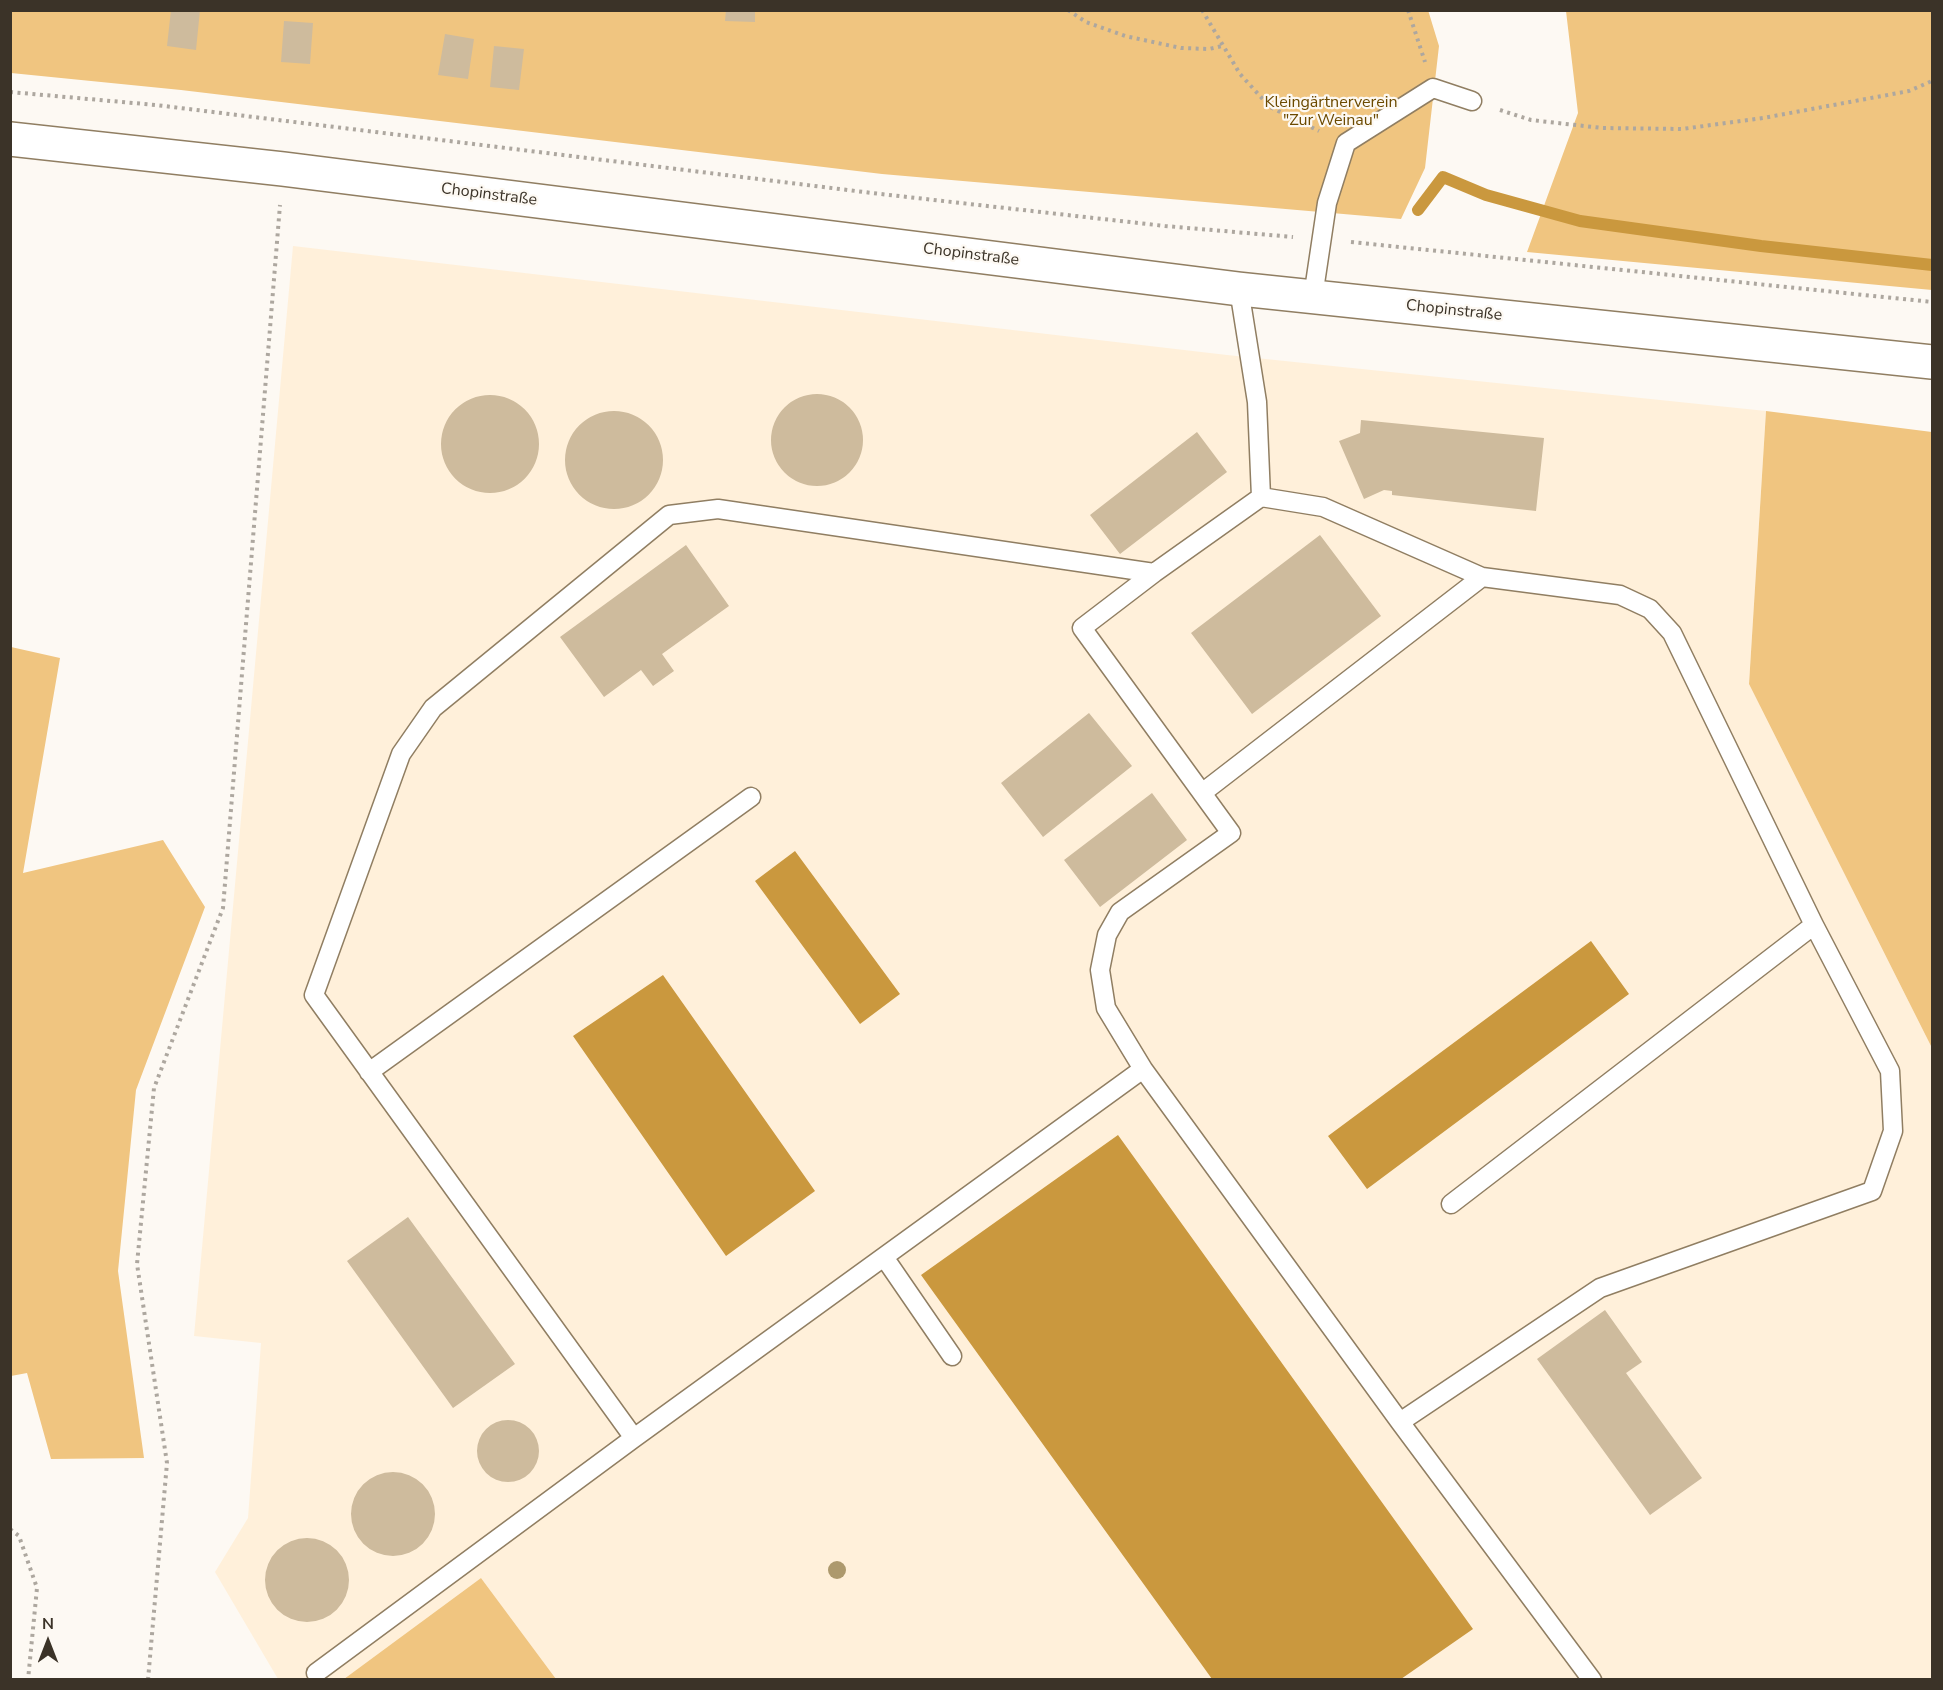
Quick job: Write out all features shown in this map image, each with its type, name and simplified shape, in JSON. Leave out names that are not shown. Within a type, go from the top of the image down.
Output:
[{"type":"main road","name":"Chopinstraße","points":[[10,139],[283,169],[1239,289],[1932,362]]},
{"type":"lane","points":[[1313,297],[1327,203],[1346,143],[1433,88],[1472,101]]},
{"type":"lane","points":[[1239,289],[1257,402],[1261,497]]},
{"type":"lane","points":[[1400,1422],[1600,1288],[1872,1191],[1893,1131],[1890,1071],[1814,925],[1672,633],[1650,609],[1620,596],[1482,577],[1323,507],[1261,497],[1154,573],[1083,628],[1231,833],[1120,912],[1107,935],[1100,970],[1106,1008],[1143,1069],[1400,1422],[1592,1680]]},
{"type":"lane","points":[[634,1438],[314,995],[401,754],[433,708],[669,514],[718,509],[1154,573]]},
{"type":"lane","points":[[1202,793],[1482,577]]},
{"type":"lane","points":[[369,1072],[752,797]]},
{"type":"lane","points":[[1451,1204],[1814,925]]},
{"type":"lane","points":[[316,1673],[634,1438],[1143,1069]]},
{"type":"lane","points":[[884,1257],[952,1356]]},
{"type":"path","points":[[1068,10],[1086,22],[1125,36],[1181,48],[1209,49],[1222,46]]},
{"type":"path","points":[[1202,10],[1240,74],[1270,107],[1346,143]]},
{"type":"path","points":[[1408,10],[1433,88]]},
{"type":"path","points":[[1472,101],[1531,120],[1602,128],[1682,129],[1763,118],[1909,91],[1932,81]]},
{"type":"path","points":[[10,92],[156,105],[1130,222],[1322,239],[1932,302]]},
{"type":"path","points":[[148,1680],[167,1463],[136,1264],[154,1088],[223,908],[283,169]]},
{"type":"path","points":[[10,1529],[19,1536],[37,1588],[28,1680]]},
{"type":"shaded area","points":[[293,246],[1227,355],[1766,411],[1749,684],[1932,1048],[1932,1679],[556,1679],[481,1578],[344,1679],[278,1679],[215,1572],[248,1518],[261,1343],[194,1336]]},
{"type":"shaded area","points":[[795,851],[900,994],[860,1024],[755,881]]},
{"type":"shaded area","points":[[1591,941],[1629,994],[1367,1189],[1328,1136]]},
{"type":"shaded area","points":[[663,975],[815,1191],[726,1256],[573,1036]]},
{"type":"shaded area","points":[[1118,1135],[1473,1629],[1401,1679],[1212,1679],[921,1275]]},
{"type":"green space","name":"Kleingärtnerverein \"Zur Weinau\"","points":[[1428,10],[1439,46],[1425,168],[1401,219],[882,174],[181,90],[11,73],[10,11]]},
{"type":"green space","points":[[1566,11],[1932,11],[1932,290],[1527,252],[1578,113]]},
{"type":"green space","points":[[1766,411],[1932,432],[1932,1048],[1749,684]]},
{"type":"green space","points":[[11,647],[60,658],[23,873],[163,840],[205,907],[136,1090],[118,1271],[144,1458],[51,1459],[27,1373],[11,1376]]},
{"type":"green space","points":[[481,1578],[556,1679],[344,1679]]},
{"type":"building","points":[[171,10],[200,10],[196,50],[167,46]]},
{"type":"building","points":[[726,10],[755,10],[755,22],[725,21]]},
{"type":"building","points":[[284,21],[313,23],[310,64],[281,62]]},
{"type":"building","points":[[445,34],[474,39],[468,79],[438,75]]},
{"type":"building","points":[[494,46],[524,49],[519,90],[490,87]]},
{"type":"building","points":[[817,394],[835,397],[850,407],[860,422],[863,440],[860,458],[850,473],[835,483],[817,486],[799,483],[784,473],[774,458],[771,440],[774,422],[784,407],[799,397]]},
{"type":"building","points":[[490,395],[509,399],[525,409],[535,425],[539,444],[535,463],[525,479],[509,489],[490,493],[471,489],[455,479],[445,463],[441,444],[445,425],[455,409],[471,399]]},
{"type":"building","points":[[614,411],[633,415],[649,425],[659,441],[663,460],[659,479],[649,495],[633,505],[614,509],[595,505],[579,495],[569,479],[565,460],[569,441],[579,425],[595,415]]},
{"type":"building","points":[[1361,420],[1544,438],[1536,511],[1392,495],[1392,491],[1384,490],[1364,499],[1339,441],[1360,433]]},
{"type":"building","points":[[1197,432],[1227,472],[1120,554],[1090,515]]},
{"type":"building","points":[[1320,535],[1381,616],[1252,714],[1191,633]]},
{"type":"building","points":[[686,545],[729,606],[662,654],[674,671],[653,686],[641,670],[604,697],[560,637]]},
{"type":"building","points":[[1089,713],[1132,766],[1043,837],[1001,783]]},
{"type":"building","points":[[1152,793],[1187,840],[1100,907],[1064,860]]},
{"type":"building","points":[[408,1217],[515,1364],[453,1408],[347,1261]]},
{"type":"building","points":[[1605,1310],[1642,1362],[1626,1373],[1702,1478],[1650,1515],[1537,1359]]},
{"type":"building","points":[[508,1420],[525,1425],[530,1429],[534,1434],[539,1451],[534,1468],[530,1473],[525,1477],[508,1482],[491,1477],[486,1473],[482,1468],[477,1451],[482,1434],[486,1429],[491,1425]]},
{"type":"building","points":[[393,1472],[409,1475],[423,1484],[432,1498],[435,1514],[432,1530],[423,1544],[409,1553],[393,1556],[377,1553],[363,1544],[354,1530],[351,1514],[354,1498],[363,1484],[377,1475]]},
{"type":"building","points":[[307,1538],[323,1541],[337,1550],[346,1564],[349,1580],[346,1596],[337,1610],[323,1619],[307,1622],[291,1619],[277,1610],[268,1596],[265,1580],[268,1564],[277,1550],[291,1541]]},
{"type":"waterway","points":[[1418,210],[1443,177],[1486,195],[1580,221],[1761,246],[1932,265]]}]
